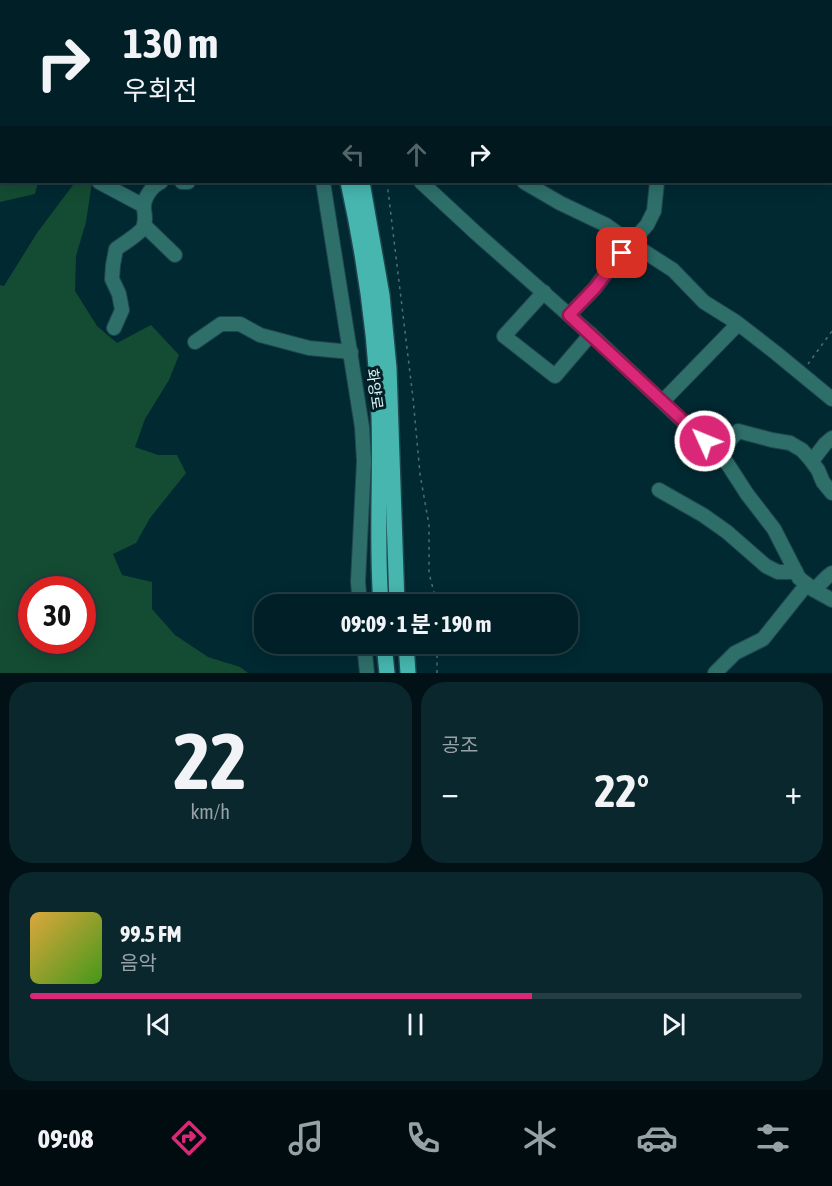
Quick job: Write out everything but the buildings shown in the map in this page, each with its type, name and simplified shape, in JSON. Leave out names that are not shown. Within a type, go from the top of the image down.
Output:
[{"type":"main road","name":"화양로","points":[[348,183],[365,263],[378,389],[378,568],[380,594]]},
{"type":"main road","name":"화양로","points":[[362,183],[382,295],[389,368],[399,594]]},
{"type":"main road","points":[[385,654],[387,673]]},
{"type":"main road","points":[[399,654],[400,673]]},
{"type":"main road","points":[[406,654],[408,673]]},
{"type":"street","points":[[101,183],[144,206]]},
{"type":"street","points":[[114,328],[122,310],[119,294],[112,279],[116,249],[142,230],[146,219],[144,206],[148,193],[157,183]]},
{"type":"street","name":"화양로","points":[[323,183],[360,410],[364,460],[359,594]]},
{"type":"street","points":[[422,183],[591,334],[727,463],[774,529],[799,578],[832,600]]},
{"type":"street","points":[[526,183],[560,203],[606,225],[673,270],[704,302],[776,352],[832,399]]},
{"type":"street","points":[[569,315],[595,288],[613,263],[647,225],[654,211],[657,183]]},
{"type":"street","points":[[144,225],[176,255]]},
{"type":"street","points":[[544,292],[504,336],[555,376],[591,334]]},
{"type":"street","points":[[195,342],[221,324],[240,324],[260,335],[309,348],[351,352]]},
{"type":"street","points":[[663,401],[738,324]]},
{"type":"street","points":[[718,454],[738,431],[790,443],[802,450],[812,461],[831,501]]},
{"type":"street","points":[[812,461],[832,438]]},
{"type":"street","points":[[660,490],[727,532],[766,566],[778,572],[796,572]]},
{"type":"street","points":[[716,673],[735,653],[764,639],[810,587],[832,573]]},
{"type":"street","points":[[365,654],[366,673]]},
{"type":"path","points":[[387,183],[420,474],[429,525],[429,573],[434,594]]},
{"type":"path","points":[[800,374],[832,331]]},
{"type":"path","points":[[437,654],[437,673]]},
{"type":"green space","points":[[0,183],[38,183],[35,194],[0,202]]},
{"type":"green space","points":[[74,183],[92,183],[86,222],[76,256],[75,291],[97,326],[117,343],[151,325],[179,355],[169,380],[145,419],[135,447],[158,455],[177,455],[186,473],[150,518],[136,543],[113,554],[122,575],[152,582],[152,609],[175,635],[208,657],[240,667],[248,673],[0,673],[0,285],[4,286],[37,233]]},
{"type":"route","points":[[622,253],[595,288],[569,315],[705,441]]}]
